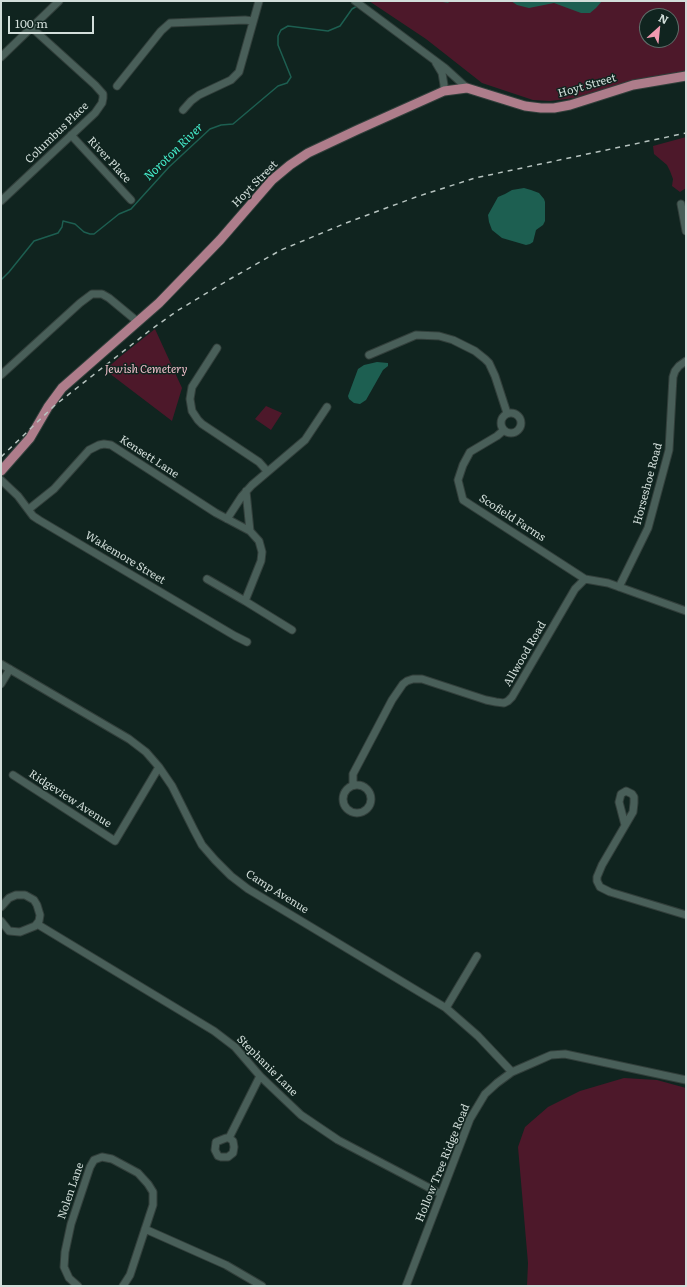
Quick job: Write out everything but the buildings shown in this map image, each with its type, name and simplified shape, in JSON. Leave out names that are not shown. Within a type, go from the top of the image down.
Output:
[{"type":"main road","name":"Hoyt Street","points":[[1,471],[27,441],[48,406],[62,388],[159,303],[227,233],[268,184],[284,169],[316,149],[444,92],[468,88],[524,106],[554,108],[570,105],[633,85],[686,76]]},
{"type":"street","points":[[1,57],[60,1]]},
{"type":"street","points":[[183,110],[191,100],[224,84],[236,76],[242,64],[259,1]]},
{"type":"street","points":[[356,1],[456,77],[468,88]]},
{"type":"street","points":[[117,86],[161,31],[170,23],[253,21]]},
{"type":"street","name":"Columbus Place","points":[[1,201],[95,112],[102,103],[103,94],[95,85],[32,28]]},
{"type":"street","points":[[436,62],[442,73],[444,92]]},
{"type":"street","name":"River Place","points":[[70,135],[130,200]]},
{"type":"street","points":[[681,204],[686,231]]},
{"type":"street","points":[[1,374],[92,294],[102,294],[109,298],[138,322]]},
{"type":"street","points":[[369,355],[416,335],[439,336],[453,340],[474,351],[485,358],[496,376],[507,413],[501,420],[504,430]]},
{"type":"street","points":[[217,348],[192,387],[190,406],[195,416],[202,424],[259,462],[267,471]]},
{"type":"street","name":"Horseshoe Road","points":[[619,587],[648,528],[669,450],[675,371],[686,361]]},
{"type":"street","points":[[227,519],[246,491],[267,471],[305,440],[327,407]]},
{"type":"street","name":"Scofield Farms","points":[[507,413],[513,412],[519,415],[522,426],[514,433],[504,430],[497,436],[470,452],[458,480],[463,500],[585,579]]},
{"type":"street","name":"Kensett Lane","points":[[29,509],[54,489],[93,447],[104,444],[117,448],[227,519],[250,531],[259,541],[262,552],[261,562],[245,601]]},
{"type":"street","name":"Wakemore Street","points":[[1,480],[29,509],[33,516],[235,636],[248,642]]},
{"type":"street","name":"Kensett Lane","points":[[246,491],[250,531]]},
{"type":"street","points":[[207,579],[292,630]]},
{"type":"street","points":[[585,579],[599,581],[619,587],[686,611]]},
{"type":"street","name":"Allwood Road","points":[[353,785],[353,774],[392,700],[403,684],[413,679],[422,679],[486,700],[496,702],[508,701],[512,697],[575,589],[585,579]]},
{"type":"street","name":"Camp Avenue","points":[[1,664],[128,739],[146,752],[159,767],[172,786],[202,845],[231,876],[248,889],[446,1008],[478,1036],[512,1072]]},
{"type":"street","points":[[1,684],[10,669]]},
{"type":"street","name":"Ridgeview Avenue","points":[[13,775],[115,841],[159,767]]},
{"type":"street","name":"Allwood Road","points":[[353,785],[366,788],[370,795],[370,804],[362,812],[353,813],[343,804],[343,795],[348,787],[353,785]]},
{"type":"street","points":[[625,825],[599,872],[597,881],[600,887],[623,896],[686,915]]},
{"type":"street","points":[[1,907],[9,898],[21,894],[34,900],[39,909],[39,921],[28,930],[16,933],[7,929],[1,921]]},
{"type":"street","name":"Stephanie Lane","points":[[37,924],[236,1047],[260,1076],[301,1116],[338,1140],[442,1194]]},
{"type":"street","points":[[446,1008],[478,956]]},
{"type":"street","name":"Hollow Tree Ridge Road","points":[[406,1286],[470,1119],[485,1094],[497,1083],[512,1072],[551,1055],[565,1054],[686,1080]]},
{"type":"street","points":[[229,1138],[260,1076]]},
{"type":"street","name":"Nolen Lane","points":[[78,1286],[69,1278],[64,1267],[65,1252],[71,1224],[88,1173],[94,1160],[102,1157],[112,1159],[138,1173],[153,1192],[153,1205],[130,1275],[123,1286]]},
{"type":"street","points":[[145,1229],[226,1265],[262,1286]]},
{"type":"green space","points":[[369,1],[686,1],[686,72],[649,77],[574,98],[550,101],[533,100],[482,83],[426,39]]},
{"type":"green space","points":[[686,137],[686,188],[680,192],[672,186],[673,179],[670,171],[667,165],[654,154],[653,146]]},
{"type":"green space","name":"Jewish Cemetery","points":[[155,329],[182,388],[172,421],[105,370]]},
{"type":"green space","points":[[266,406],[282,413],[271,430],[255,419]]},
{"type":"green space","points":[[624,1078],[657,1080],[686,1088],[686,1286],[527,1286],[528,1263],[518,1147],[525,1127],[548,1107],[580,1091]]},
{"type":"shaded area","points":[[511,1],[602,1],[590,13],[581,13],[554,3],[529,8],[517,5]]},
{"type":"shaded area","points":[[524,188],[539,193],[545,202],[545,221],[543,225],[536,230],[533,242],[526,245],[502,238],[492,230],[488,215],[498,197],[512,190]]},
{"type":"shaded area","points":[[377,362],[388,363],[388,366],[383,370],[366,400],[360,404],[354,403],[348,396],[358,369],[364,365]]},
{"type":"waterway","points":[[441,1],[448,2]]},
{"type":"waterway","name":"Noroton River","points":[[1,280],[34,241],[58,233],[62,227],[63,221],[75,224],[84,232],[94,234],[119,214],[131,209],[169,167],[210,129],[221,125],[233,124],[278,86],[287,83],[291,77],[278,45],[278,36],[281,30],[288,26],[328,31],[340,26],[352,9],[357,6]]},
{"type":"railway","points":[[1,457],[54,406],[149,331],[177,311],[281,250],[346,223],[416,197],[475,178],[686,133]]}]
